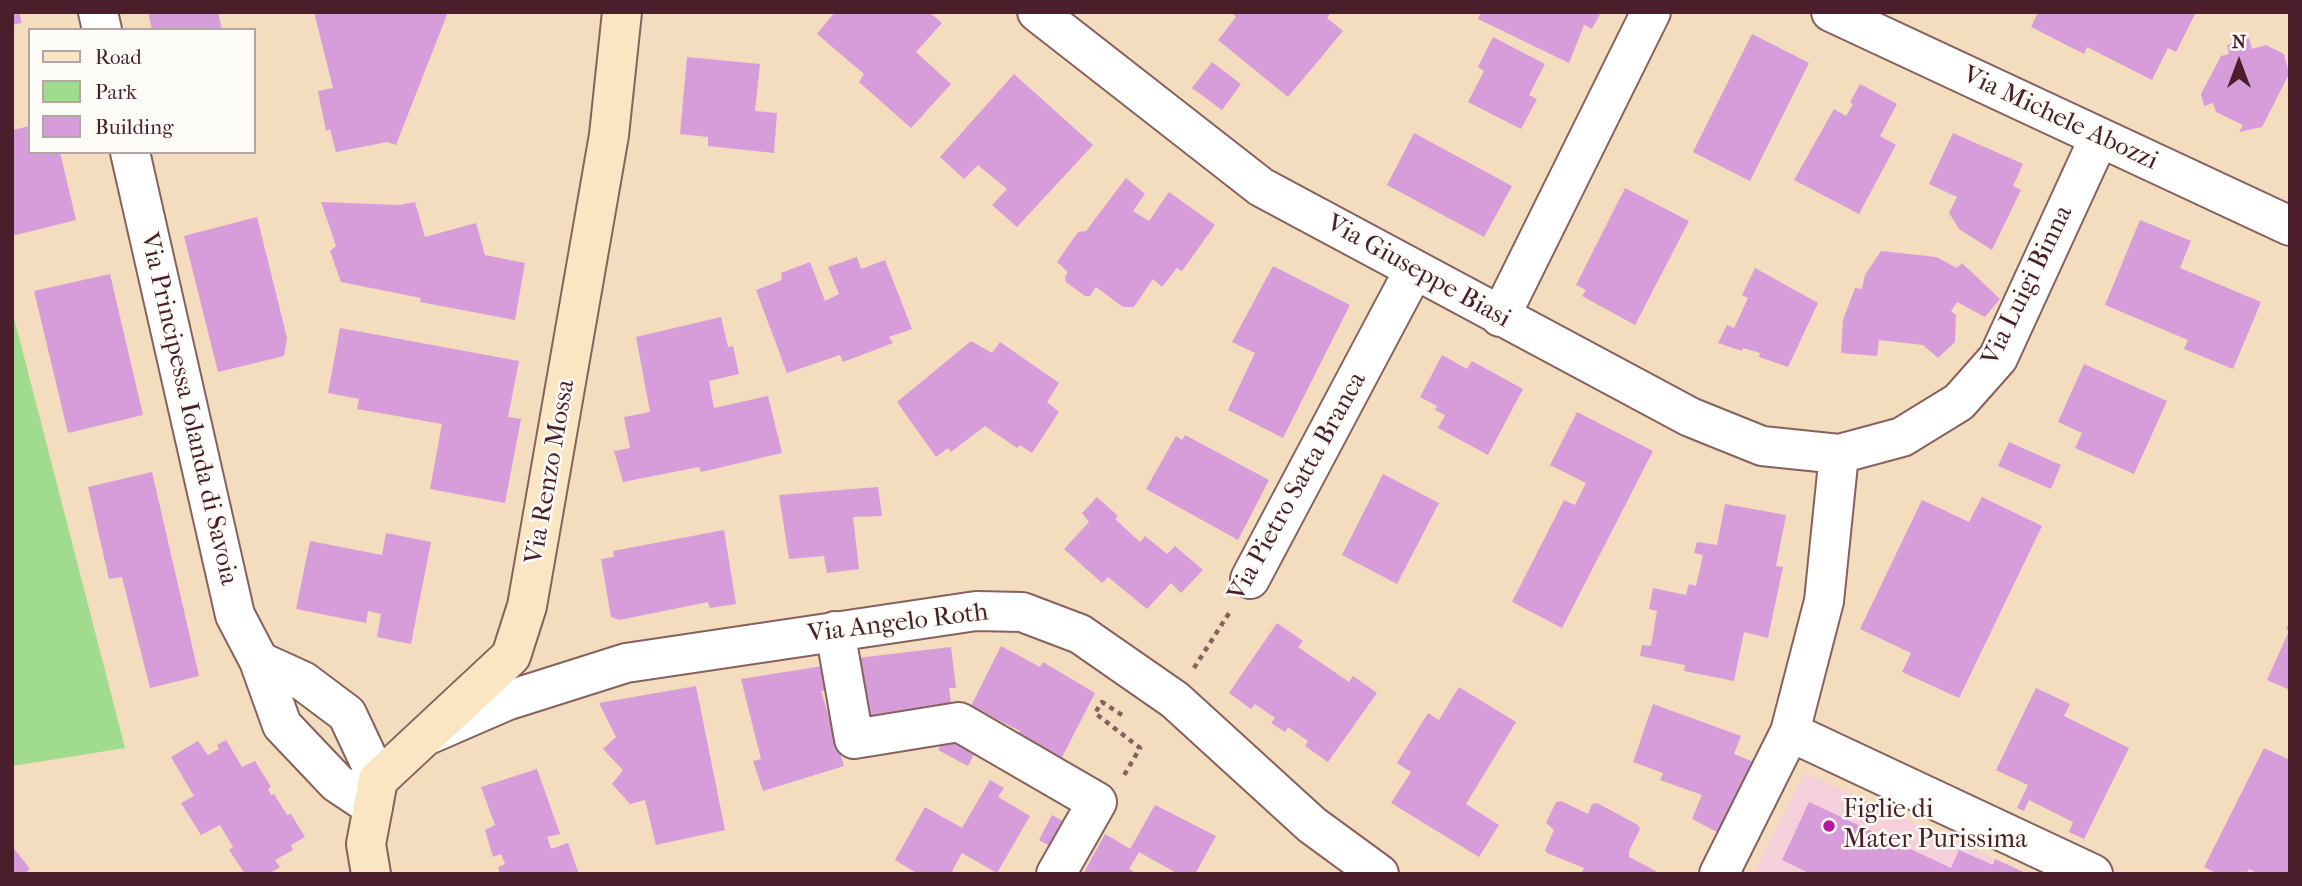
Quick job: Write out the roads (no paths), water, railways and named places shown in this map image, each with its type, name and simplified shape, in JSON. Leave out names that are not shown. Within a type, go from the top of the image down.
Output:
[{"type":"main road","name":"Via Renzo Mossa","points":[[375,793],[427,736],[511,656],[527,606],[609,135],[622,12]]},
{"type":"main road","points":[[371,874],[366,844],[375,793]]},
{"type":"street","name":"Via Giuseppe Biasi","points":[[1037,12],[1261,187],[1690,417],[1762,446],[1839,454]]},
{"type":"street","points":[[1500,317],[1651,12]]},
{"type":"street","name":"Via Michele Abozzi","points":[[1831,12],[2290,226]]},
{"type":"street","name":"Via Luigi Binna","points":[[1839,454],[1902,437],[1959,402],[1998,358],[2099,138]]},
{"type":"street","name":"Via Principessa Iolanda di Savoia","points":[[130,154],[236,615],[259,661],[282,725],[337,783],[375,793]]},
{"type":"street","name":"Via Pietro Satta Branca","points":[[1250,579],[1414,270]]},
{"type":"street","points":[[1719,874],[1790,732],[1824,601],[1839,454]]},
{"type":"street","name":"Via Angelo Roth","points":[[427,736],[506,701],[626,663],[976,611],[1022,612],[1080,634],[1175,700],[1312,825],[1379,874]]},
{"type":"street","points":[[835,631],[854,739],[959,722],[1097,802],[1056,874]]},
{"type":"street","points":[[259,661],[303,681],[347,714],[375,793]]},
{"type":"street","points":[[1790,732],[2094,874]]},
{"type":"place","name":"Figlie di Mater Purissima","points":[[1829,826]]}]
